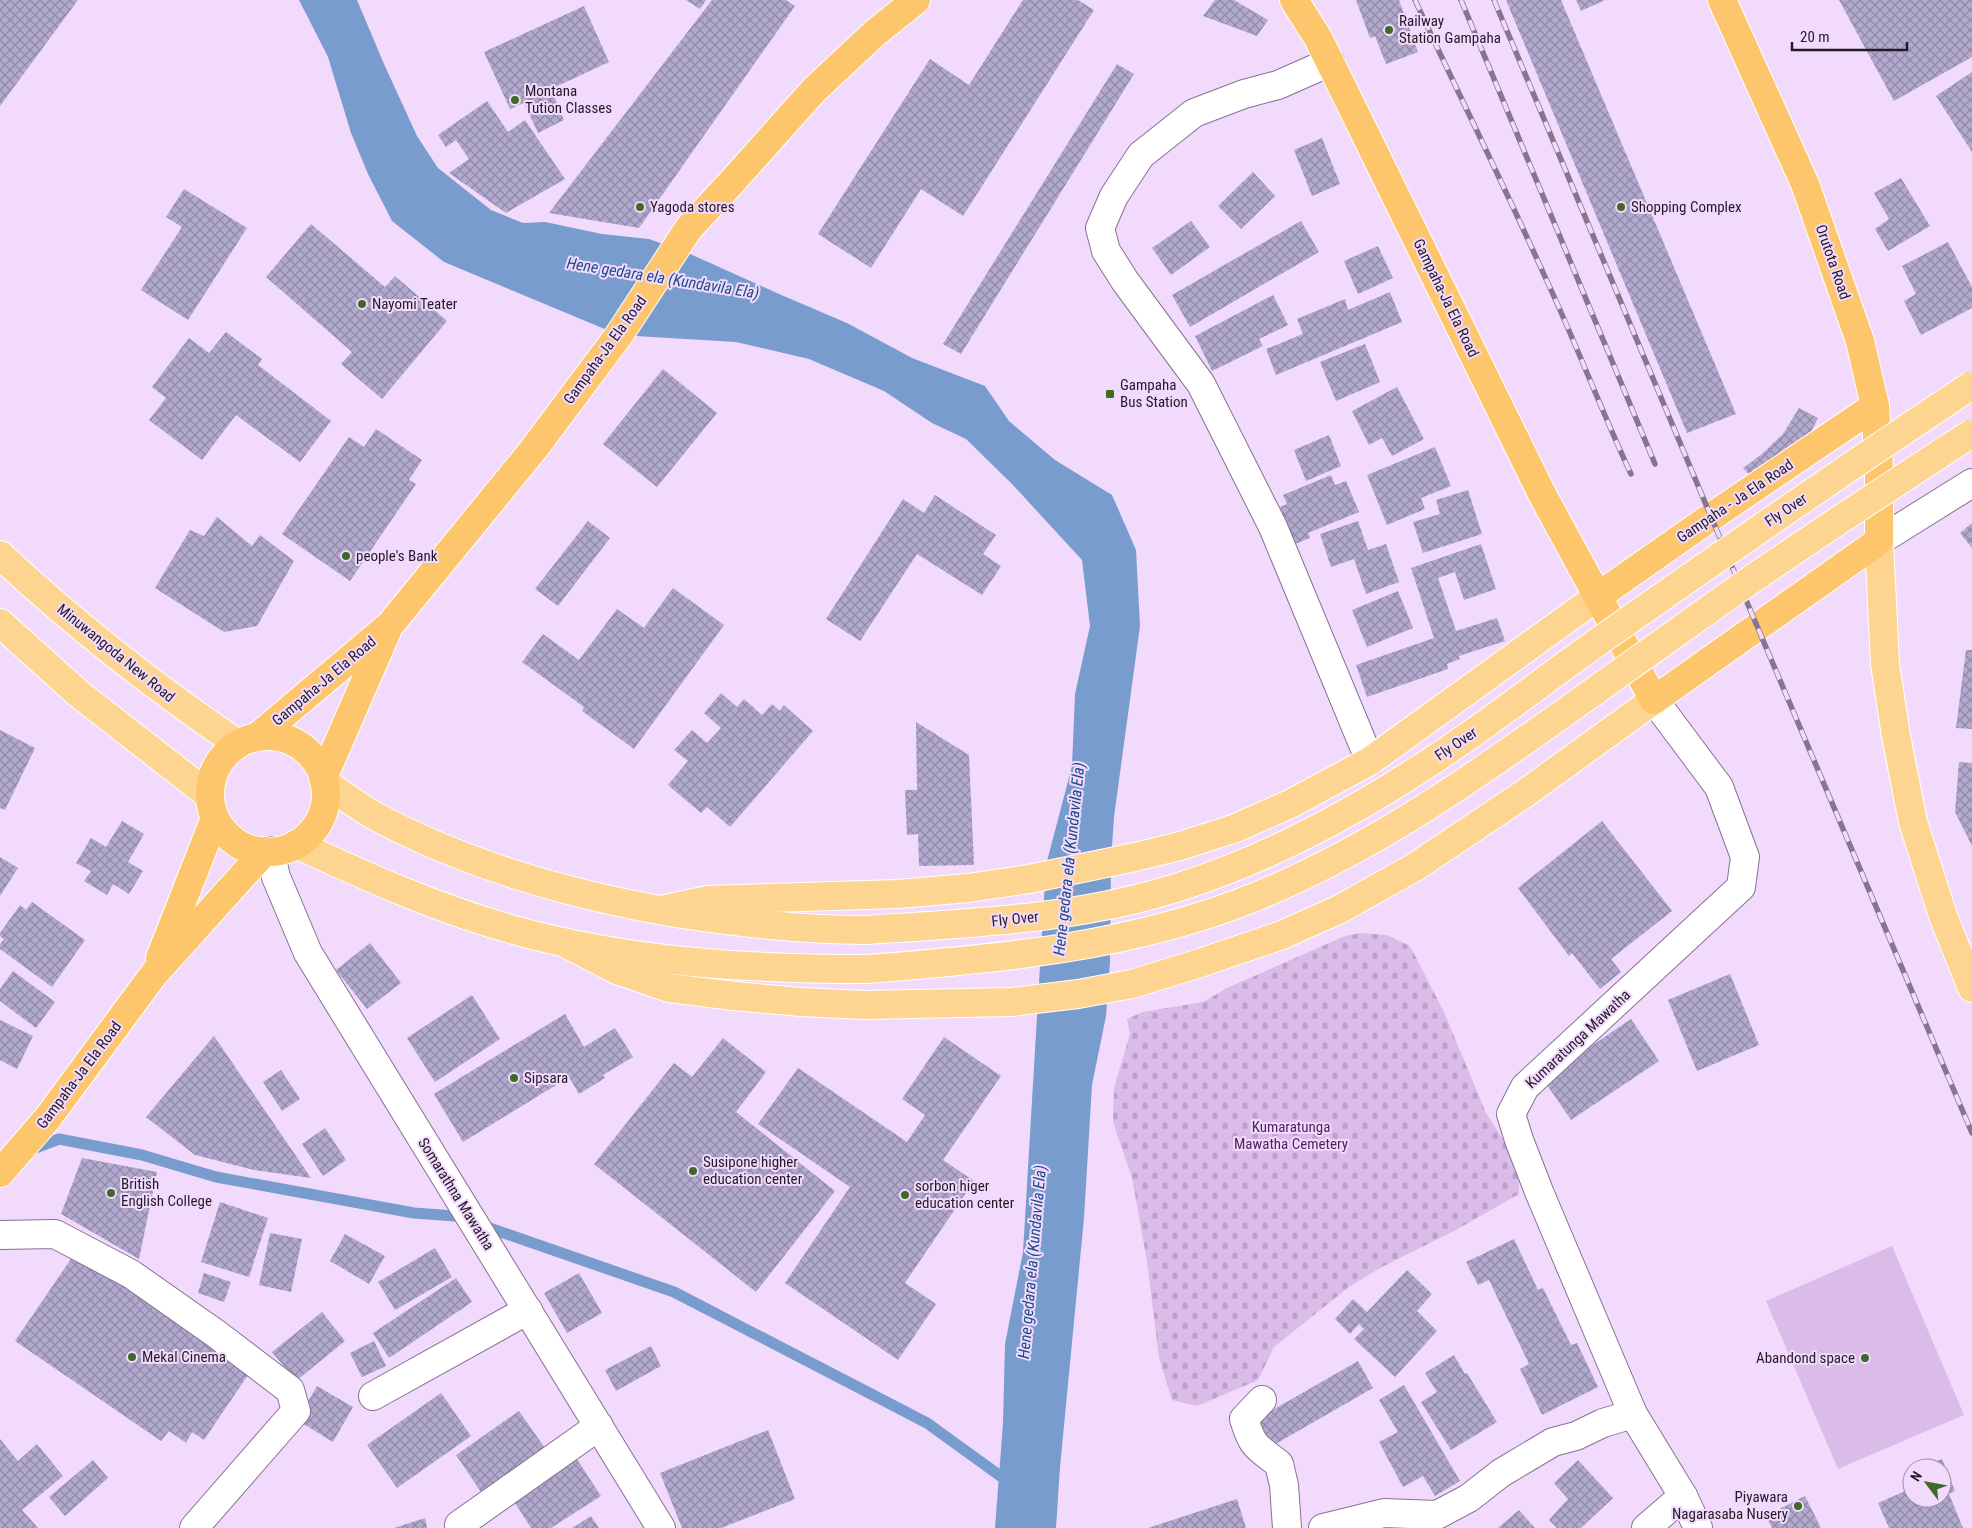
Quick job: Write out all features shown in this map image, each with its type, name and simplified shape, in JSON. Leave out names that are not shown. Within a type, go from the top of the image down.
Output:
[{"type":"highway","name":"Gampaha-Ja Ela Road","points":[[248,741],[390,625],[533,450],[618,335],[689,228],[814,90],[875,33],[916,0]]},
{"type":"highway","name":"Gampaha-Ja Ela Road","points":[[1294,0],[1318,38],[1544,496],[1654,700]]},
{"type":"highway","name":"Orutota Road","points":[[1722,0],[1805,184],[1860,341],[1875,406],[1879,468],[1879,541]]},
{"type":"highway","name":"Gampaha - Ja Ela Road","points":[[1597,597],[1875,406]]},
{"type":"highway","points":[[1654,700],[1879,541]]},
{"type":"highway","name":"Gampaha-Ja Ela Road","points":[[324,780],[390,625]]},
{"type":"highway","points":[[272,736],[296,743],[314,760],[324,780],[325,798],[320,818],[308,835],[286,849],[254,850],[235,842],[223,831],[213,807],[210,786],[214,771],[226,754],[248,741],[272,736]]},
{"type":"highway","name":"Gampaha-Ja Ela Road","points":[[154,974],[213,807]]},
{"type":"highway","name":"Gampaha-Ja Ela Road","points":[[0,1173],[32,1138],[154,974],[267,851]]},
{"type":"main road","name":"Fly Over","points":[[324,780],[373,815],[417,837],[468,858],[569,891],[661,910],[782,928],[867,930],[1064,914],[1122,904],[1184,886],[1234,868],[1296,840],[1388,788],[1454,746],[1774,518],[1972,385]]},
{"type":"main road","points":[[296,844],[372,879],[514,930],[612,952],[711,964],[808,969],[867,969],[1006,957],[1067,948],[1130,935],[1190,920],[1254,898],[1319,868],[1413,816],[1476,775],[1781,559],[1972,432]]},
{"type":"main road","points":[[1879,541],[1885,664],[1896,736],[1913,822],[1944,916],[1972,988]]},
{"type":"main road","name":"Minuwangoda New Road","points":[[0,555],[102,645],[182,705],[248,741]]},
{"type":"main road","points":[[661,910],[708,900],[898,894],[968,888],[1029,879],[1134,857],[1180,846],[1236,828],[1292,803],[1370,761],[1597,597]]},
{"type":"main road","points":[[0,623],[213,807]]},
{"type":"main road","points":[[563,942],[617,970],[669,988],[801,1002],[864,1005],[1012,1002],[1078,994],[1132,984],[1282,935],[1340,909],[1415,867],[1524,794],[1654,700]]},
{"type":"street","points":[[1330,62],[1278,85],[1244,94],[1194,112],[1141,155],[1114,196],[1100,228],[1106,251],[1143,307],[1201,384],[1214,409],[1273,526],[1370,761]]},
{"type":"street","points":[[1879,541],[1972,484]]},
{"type":"street","name":"Kumaratunga Mawatha","points":[[1654,700],[1719,787],[1745,857],[1742,888],[1525,1087],[1511,1114],[1533,1176],[1633,1414],[1683,1496],[1698,1528]]},
{"type":"street","name":"Somarathna Mawatha","points":[[267,851],[308,953],[661,1528]]},
{"type":"street","points":[[0,1235],[55,1234],[131,1274],[215,1332],[290,1390],[296,1411],[194,1528]]},
{"type":"street","points":[[373,1396],[528,1310]]},
{"type":"street","points":[[1262,1400],[1244,1419],[1249,1436],[1257,1449],[1279,1464],[1284,1485],[1287,1528]]},
{"type":"street","points":[[1323,1528],[1384,1513],[1437,1516],[1469,1498],[1502,1473],[1553,1442],[1576,1436],[1603,1423],[1633,1414]]},
{"type":"street","points":[[458,1525],[599,1426]]},
{"type":"street","points":[[1646,1528],[1683,1496]]},
{"type":"green space","name":"Kumaratunga Mawatha Cemetery","points":[[1360,933],[1387,935],[1410,946],[1444,1012],[1486,1113],[1504,1141],[1519,1175],[1519,1194],[1456,1230],[1380,1268],[1349,1287],[1274,1347],[1258,1380],[1197,1406],[1172,1400],[1159,1358],[1147,1261],[1132,1178],[1113,1122],[1114,1088],[1130,1034],[1127,1019],[1143,1012],[1203,1002],[1227,988],[1345,936]]},
{"type":"green space","name":"Abandond space","points":[[1892,1246],[1964,1415],[1838,1469],[1766,1301]]},
{"type":"water","name":"Hene gedara ela (Kundavila Ela)","points":[[299,0],[357,0],[417,136],[438,168],[491,210],[523,223],[545,222],[602,234],[649,239],[688,253],[847,323],[912,358],[985,386],[1009,421],[1055,460],[1112,495],[1136,550],[1140,626],[1114,817],[1111,861],[1110,962],[1106,1016],[1092,1085],[1084,1218],[1060,1467],[1056,1528],[995,1528],[1003,1423],[1005,1344],[1023,1252],[1046,865],[1072,766],[1075,694],[1090,626],[1082,560],[1012,484],[966,439],[932,423],[884,391],[809,359],[736,342],[619,335],[444,262],[392,221],[368,174],[351,133],[328,57]]},
{"type":"building","points":[[0,0],[78,0],[0,106]]},
{"type":"building","points":[[686,0],[706,0],[700,9]]},
{"type":"building","points":[[712,0],[786,0],[795,6],[639,228],[549,213]]},
{"type":"building","points":[[1023,0],[1078,0],[1094,10],[963,216],[921,189],[871,268],[818,234],[930,59],[969,85]]},
{"type":"building","points":[[1215,0],[1234,0],[1268,20],[1257,36],[1203,16]]},
{"type":"building","name":"Railway Station Gampaha","points":[[1356,0],[1399,0],[1418,52],[1386,64],[1375,36],[1370,38]]},
{"type":"building","name":"Shopping Complex","points":[[1506,0],[1561,0],[1736,414],[1687,433]]},
{"type":"building","points":[[1576,0],[1605,0],[1581,11]]},
{"type":"building","points":[[1839,0],[1972,0],[1972,57],[1894,101]]},
{"type":"building","points":[[584,6],[609,62],[551,89],[564,120],[538,133],[524,103],[510,109],[484,52]]},
{"type":"building","points":[[1117,64],[1134,74],[961,354],[943,344]]},
{"type":"building","points":[[1972,72],[1972,152],[1936,96]]},
{"type":"building","points":[[487,101],[508,132],[525,120],[565,179],[506,213],[449,173],[469,159],[456,140],[446,147],[438,135]]},
{"type":"building","points":[[1322,138],[1340,184],[1312,196],[1294,150]]},
{"type":"building","points":[[1253,172],[1275,196],[1241,229],[1218,206]]},
{"type":"building","points":[[1901,178],[1930,226],[1888,251],[1875,229],[1889,219],[1874,193]]},
{"type":"building","points":[[184,189],[247,228],[188,320],[141,290],[182,227],[166,217]]},
{"type":"building","points":[[1191,221],[1210,247],[1171,275],[1152,248]]},
{"type":"building","points":[[1301,221],[1319,252],[1190,327],[1172,295]]},
{"type":"building","name":"Nayomi Teater","points":[[311,224],[385,287],[395,276],[447,321],[382,399],[341,364],[352,352],[266,277]]},
{"type":"building","points":[[1948,242],[1972,287],[1972,308],[1921,335],[1904,301],[1916,294],[1902,266]]},
{"type":"building","points":[[1378,246],[1393,278],[1358,294],[1344,261]]},
{"type":"building","points":[[1390,292],[1402,322],[1276,375],[1266,349],[1303,334],[1297,319],[1345,299],[1348,310]]},
{"type":"building","points":[[1273,295],[1288,325],[1259,339],[1263,346],[1212,371],[1195,336]]},
{"type":"building","points":[[226,332],[262,359],[258,365],[331,421],[300,462],[236,415],[202,460],[149,420],[166,398],[152,387],[189,338],[209,353]]},
{"type":"building","points":[[1365,344],[1380,382],[1336,401],[1320,362]]},
{"type":"building","points":[[663,369],[717,413],[657,487],[603,444]]},
{"type":"building","points":[[1397,387],[1424,439],[1392,456],[1382,438],[1369,445],[1352,411]]},
{"type":"building","points":[[1799,408],[1818,418],[1808,438],[1758,483],[1743,468],[1762,454],[1783,434]]},
{"type":"building","points":[[376,429],[422,460],[409,480],[416,484],[350,581],[282,534],[349,437],[364,447]]},
{"type":"building","points":[[1329,435],[1341,466],[1306,481],[1294,450]]},
{"type":"building","points":[[1435,447],[1451,486],[1421,498],[1425,509],[1387,525],[1367,475]]},
{"type":"building","points":[[1331,475],[1335,485],[1346,481],[1359,512],[1308,533],[1310,538],[1295,544],[1280,507],[1287,504],[1283,495]]},
{"type":"building","points":[[1468,490],[1482,534],[1423,553],[1413,522],[1440,514],[1436,500]]},
{"type":"building","points":[[935,495],[996,535],[983,554],[1001,566],[982,595],[917,554],[860,641],[826,619],[903,499],[924,513]]},
{"type":"building","points":[[217,517],[252,546],[260,535],[294,561],[257,626],[224,632],[155,588],[190,530],[204,536]]},
{"type":"building","points":[[588,521],[610,538],[558,606],[535,589]]},
{"type":"building","points":[[1358,521],[1368,550],[1386,544],[1399,582],[1366,594],[1354,559],[1331,567],[1320,534]]},
{"type":"building","points":[[1972,523],[1972,548],[1960,533]]},
{"type":"building","points":[[1481,544],[1496,589],[1464,600],[1455,572],[1438,578],[1456,631],[1497,618],[1505,641],[1459,656],[1460,659],[1447,664],[1448,669],[1367,697],[1356,665],[1434,638],[1411,568]]},
{"type":"building","points":[[673,588],[724,625],[634,749],[582,711],[584,707],[522,662],[543,634],[579,660],[617,609],[644,628]]},
{"type":"building","points":[[1398,591],[1413,628],[1367,647],[1352,610]]},
{"type":"building","points":[[1966,650],[1972,650],[1972,729],[1956,728]]},
{"type":"building","points":[[721,693],[737,707],[744,699],[762,715],[772,704],[780,711],[784,705],[813,731],[730,827],[707,807],[701,813],[668,785],[688,761],[674,750],[692,730],[707,743],[721,728],[704,713]]},
{"type":"building","points":[[916,722],[969,755],[974,865],[919,866],[918,834],[907,835],[905,790],[917,790]]},
{"type":"building","points":[[0,730],[35,748],[5,810],[0,808]]},
{"type":"building","points":[[1959,762],[1972,763],[1972,846],[1955,812]]},
{"type":"building","points":[[122,821],[144,834],[128,862],[143,871],[129,894],[113,884],[107,895],[84,881],[91,871],[76,863],[91,838],[106,847]]},
{"type":"building","points":[[1602,821],[1672,911],[1611,959],[1621,972],[1600,989],[1572,953],[1569,956],[1518,888]]},
{"type":"building","points":[[0,857],[18,868],[0,896]]},
{"type":"building","points":[[32,902],[85,940],[52,987],[0,949],[0,944],[4,939],[0,936],[0,933],[20,905],[26,910]]},
{"type":"building","points":[[370,943],[401,983],[367,1009],[336,970]]},
{"type":"building","points":[[13,971],[55,1002],[36,1028],[0,1001],[0,989]]},
{"type":"building","points":[[1730,974],[1759,1045],[1697,1071],[1668,1000]]},
{"type":"building","points":[[472,995],[500,1039],[435,1082],[407,1038]]},
{"type":"building","name":"Sipsara","points":[[565,1014],[584,1047],[615,1028],[633,1057],[603,1075],[605,1078],[579,1094],[569,1077],[463,1142],[434,1094]]},
{"type":"building","points":[[1631,1019],[1659,1061],[1571,1120],[1543,1079]]},
{"type":"building","points":[[0,1020],[33,1036],[17,1069],[0,1060]]},
{"type":"building","points":[[214,1036],[311,1178],[254,1170],[195,1155],[146,1117]]},
{"type":"building","name":"sorbon higer education center","points":[[944,1037],[1001,1076],[943,1160],[974,1181],[905,1283],[936,1304],[898,1360],[785,1283],[850,1187],[758,1124],[798,1068],[907,1142],[925,1115],[902,1099]]},
{"type":"building","points":[[723,1038],[766,1072],[736,1112],[835,1191],[756,1292],[594,1164],[674,1063],[692,1077]]},
{"type":"building","points":[[281,1070],[300,1099],[282,1111],[263,1082]]},
{"type":"building","points":[[325,1128],[346,1160],[323,1176],[302,1144]]},
{"type":"building","name":"British English College","points":[[82,1158],[157,1172],[139,1259],[61,1214]]},
{"type":"building","points":[[220,1202],[268,1218],[249,1277],[201,1262]]},
{"type":"building","points":[[270,1233],[302,1239],[291,1292],[259,1285]]},
{"type":"building","points":[[345,1234],[385,1256],[369,1284],[330,1261]]},
{"type":"building","points":[[1514,1239],[1538,1290],[1543,1288],[1571,1345],[1577,1343],[1598,1387],[1542,1415],[1520,1369],[1529,1364],[1489,1280],[1478,1285],[1466,1262]]},
{"type":"building","points":[[435,1248],[452,1277],[395,1310],[378,1282]]},
{"type":"building","name":"Mekal Cinema","points":[[75,1253],[250,1372],[204,1440],[192,1432],[186,1443],[169,1431],[161,1441],[15,1341]]},
{"type":"building","points":[[1407,1270],[1432,1294],[1417,1311],[1437,1331],[1395,1377],[1354,1339],[1364,1329],[1359,1324],[1350,1334],[1335,1319],[1353,1299],[1367,1312]]},
{"type":"building","points":[[204,1273],[231,1282],[224,1302],[198,1293]]},
{"type":"building","points":[[579,1273],[602,1313],[567,1333],[544,1293]]},
{"type":"building","points":[[456,1278],[472,1302],[389,1358],[373,1333]]},
{"type":"building","points":[[322,1312],[345,1341],[296,1381],[272,1352]]},
{"type":"building","points":[[374,1341],[386,1366],[362,1377],[350,1353]]},
{"type":"building","points":[[651,1346],[661,1366],[616,1391],[605,1370]]},
{"type":"building","points":[[1454,1355],[1497,1422],[1451,1450],[1421,1402],[1437,1392],[1425,1373]]},
{"type":"building","points":[[1358,1361],[1373,1388],[1272,1446],[1257,1419]]},
{"type":"building","points":[[1404,1385],[1460,1481],[1435,1496],[1423,1476],[1403,1487],[1379,1442],[1398,1432],[1379,1400]]},
{"type":"building","points":[[317,1386],[353,1407],[333,1442],[297,1420]]},
{"type":"building","points":[[441,1393],[471,1436],[397,1488],[367,1445]]},
{"type":"building","points":[[519,1411],[547,1451],[483,1495],[456,1455]]},
{"type":"building","points":[[768,1430],[795,1499],[721,1528],[682,1528],[660,1473]]},
{"type":"building","points":[[0,1439],[18,1461],[37,1444],[63,1476],[22,1510],[38,1528],[0,1528]]},
{"type":"building","points":[[573,1453],[601,1496],[551,1528],[531,1528],[510,1495]]},
{"type":"building","points":[[93,1460],[108,1478],[65,1516],[49,1497]]},
{"type":"building","points":[[1578,1460],[1613,1498],[1581,1528],[1557,1528],[1549,1520],[1568,1499],[1554,1483]]},
{"type":"building","points":[[1902,1492],[1902,1508],[1952,1508],[1952,1501],[1963,1528],[1889,1528],[1878,1503]]},
{"type":"building","name":"Piyawara Nagarasaba Nusery","points":[[1805,1496],[1821,1528],[1772,1528],[1766,1516]]},
{"type":"building","points":[[1237,1499],[1246,1528],[1148,1528]]},
{"type":"building","points":[[1519,1510],[1535,1528],[1498,1528]]},
{"type":"building","points":[[591,1516],[599,1528],[572,1528]]},
{"type":"building","points":[[425,1518],[427,1528],[394,1528]]},
{"type":"waterway","points":[[30,1150],[59,1139],[142,1155],[216,1177],[414,1213],[455,1216],[466,1219]]},
{"type":"waterway","points":[[481,1225],[674,1292],[927,1423],[1010,1483]]},
{"type":"railway","points":[[1415,0],[1568,327],[1631,474]]},
{"type":"railway","points":[[1461,0],[1655,464]]},
{"type":"railway","points":[[1494,0],[1972,1133]]},
{"type":"place","name":"Railway Station Gampaha","points":[[1389,30]]},
{"type":"place","name":"Montana Tution Classes","points":[[515,100]]},
{"type":"place","name":"Yagoda stores","points":[[640,207]]},
{"type":"place","name":"Shopping Complex","points":[[1621,207]]},
{"type":"place","name":"Nayomi Teater","points":[[362,304]]},
{"type":"place","name":"Gampaha Bus Station","points":[[1110,394]]},
{"type":"place","name":"people's Bank","points":[[346,556]]},
{"type":"place","name":"Sipsara","points":[[514,1078]]},
{"type":"place","name":"Susipone higher education center","points":[[693,1171]]},
{"type":"place","name":"British English College","points":[[111,1193]]},
{"type":"place","name":"sorbon higer education center","points":[[905,1195]]},
{"type":"place","name":"Mekal Cinema","points":[[132,1357]]},
{"type":"place","name":"Abandond space","points":[[1865,1358]]},
{"type":"place","name":"Piyawara Nagarasaba Nusery","points":[[1798,1506]]}]
